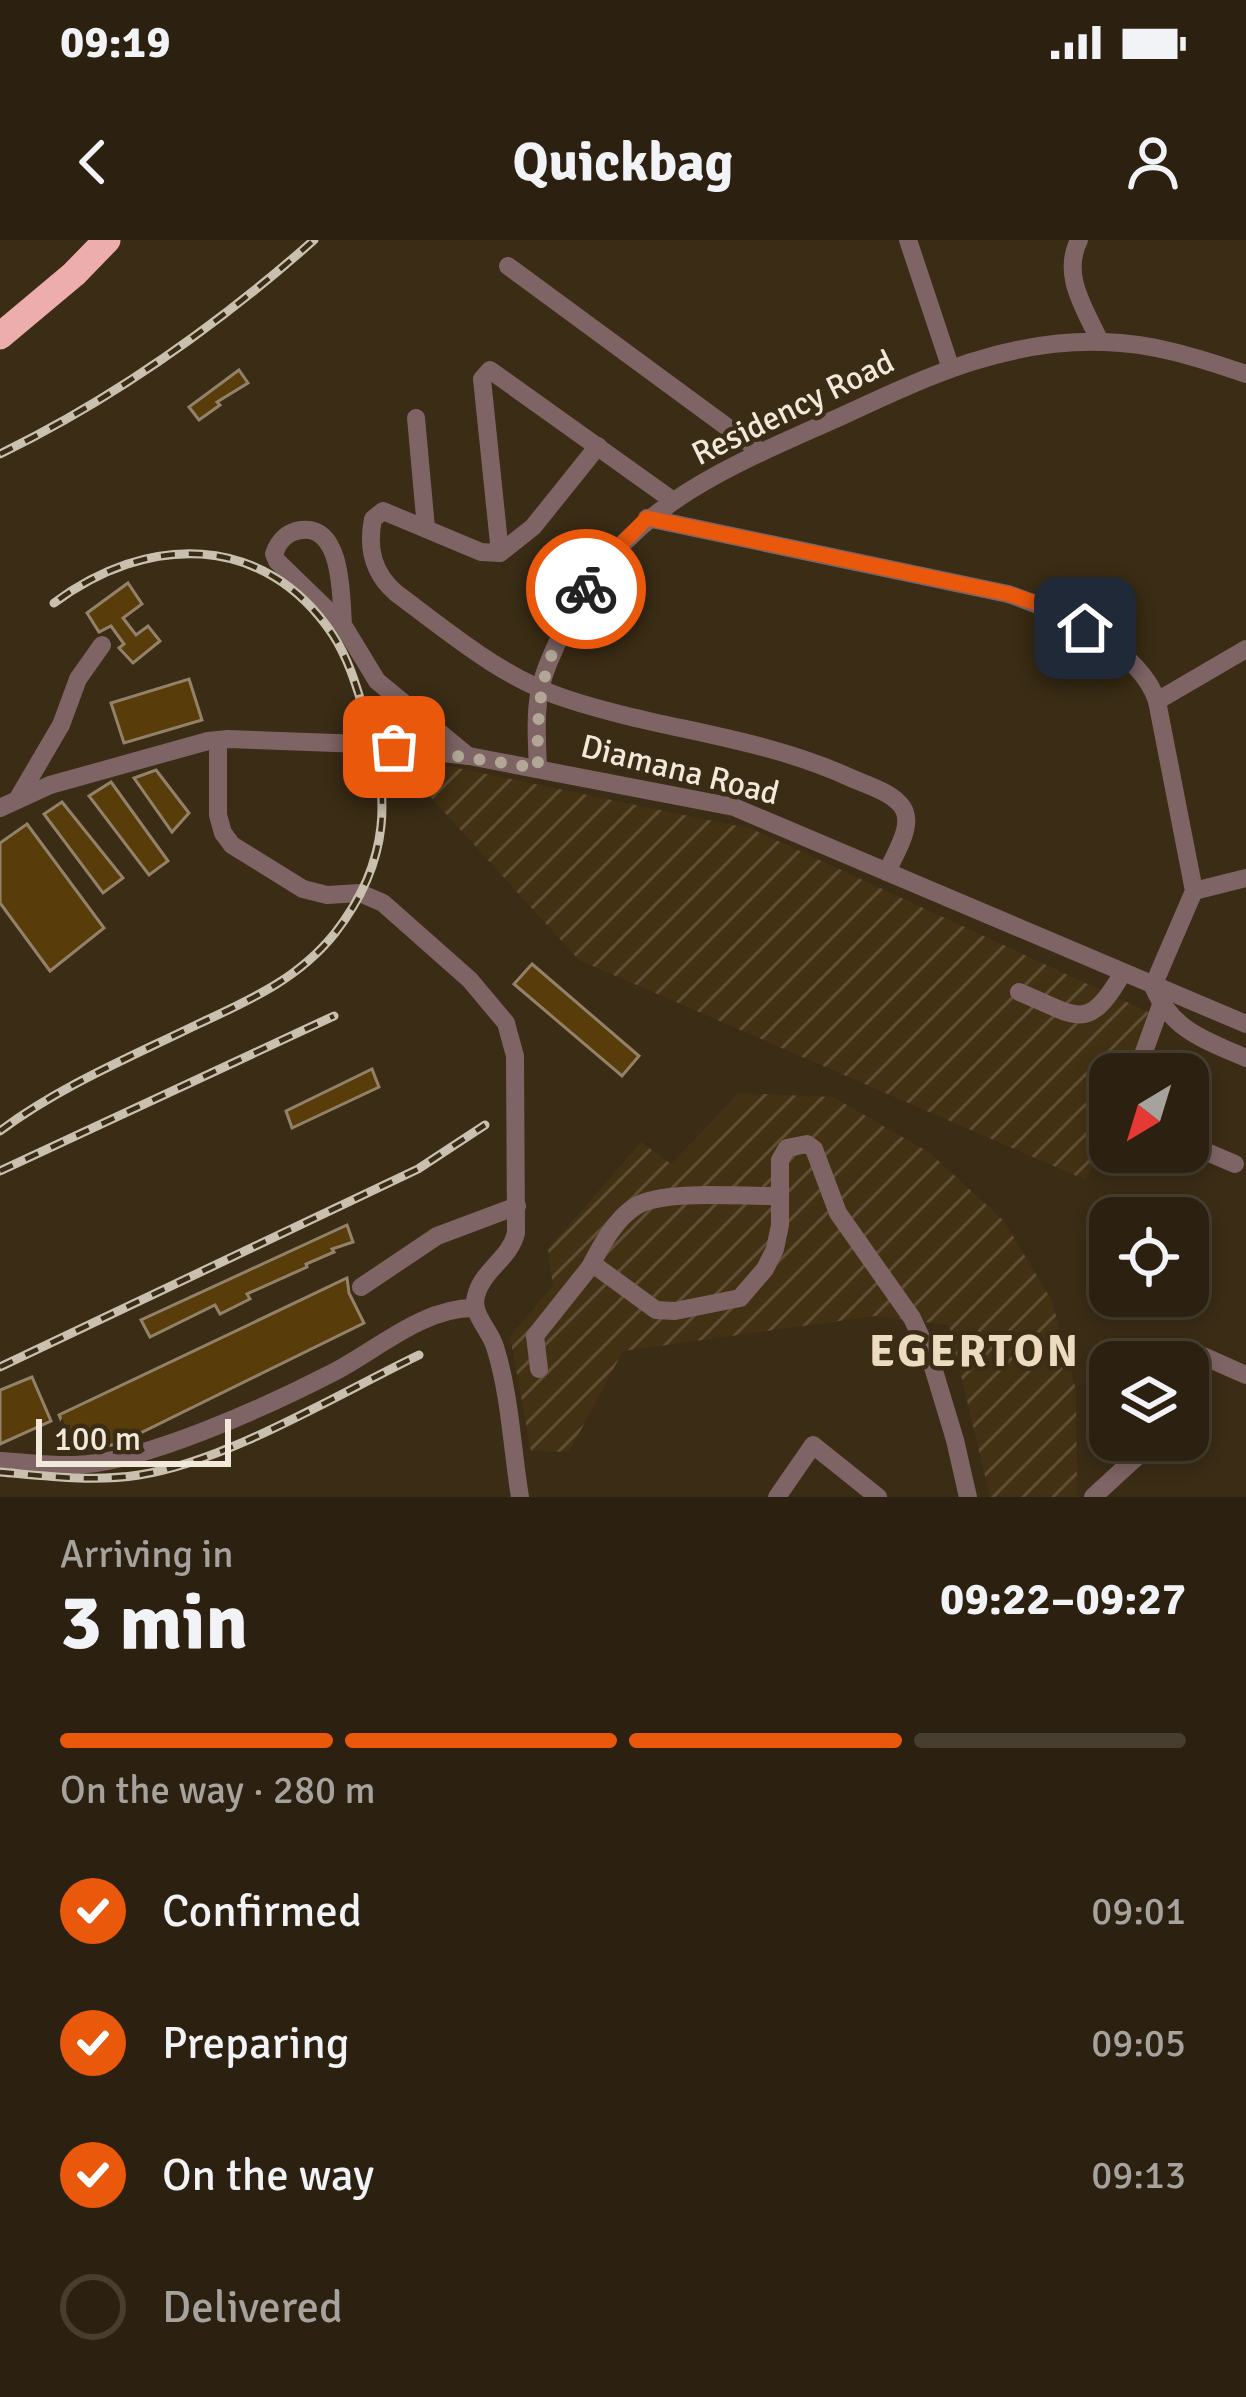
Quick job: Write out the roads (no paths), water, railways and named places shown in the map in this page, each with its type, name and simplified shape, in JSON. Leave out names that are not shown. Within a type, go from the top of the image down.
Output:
[{"type":"highway","points":[[0,336],[107,240]]},
{"type":"street","points":[[908,240],[950,366]]},
{"type":"street","points":[[1079,240],[1071,263],[1072,279],[1100,341]]},
{"type":"street","points":[[508,266],[761,452]]},
{"type":"street","name":"Residency Road","points":[[538,768],[540,689],[553,651],[607,559],[672,500],[761,452],[950,366],[1013,350],[1100,341],[1162,349],[1246,374]]},
{"type":"street","points":[[500,553],[484,374],[499,374],[672,500]]},
{"type":"street","points":[[416,418],[426,528]]},
{"type":"street","points":[[598,446],[533,526],[500,553],[481,552],[389,512],[376,514],[370,531],[379,576],[488,661],[540,689],[603,709],[755,742],[878,790],[898,802],[907,818],[886,872]]},
{"type":"street","points":[[647,518],[1009,594],[1039,604],[1119,652],[1144,674],[1157,700],[1194,891],[1153,986],[1161,1006],[1186,1032],[1246,1058]]},
{"type":"street","points":[[344,625],[331,548],[310,529],[294,531],[278,544],[277,561],[344,625],[376,681],[469,756]]},
{"type":"street","points":[[9,804],[61,725],[78,679],[102,645]]},
{"type":"street","points":[[1157,700],[1246,649]]},
{"type":"street","points":[[218,740],[218,815],[232,845],[303,889],[327,895],[360,893],[383,903],[470,980],[506,1023],[515,1056],[514,1244],[484,1279],[475,1308],[495,1346],[520,1497]]},
{"type":"street","name":"Diamana Road","points":[[9,804],[50,785],[218,740],[376,745],[538,768],[734,807],[1246,1024]]},
{"type":"street","points":[[1194,891],[1246,878]]},
{"type":"street","points":[[1019,992],[1087,1015],[1102,1008],[1123,974]]},
{"type":"street","points":[[1144,1053],[1161,1006]]},
{"type":"street","points":[[590,1267],[656,1310],[675,1311],[740,1298],[775,1249],[780,1225],[780,1160],[787,1148],[807,1144],[814,1149],[838,1213],[912,1318],[929,1354],[968,1497]]},
{"type":"street","points":[[1209,1152],[1235,1163]]},
{"type":"street","points":[[539,1369],[534,1347],[540,1325],[590,1267],[618,1223],[640,1204],[673,1198],[779,1196]]},
{"type":"street","points":[[361,1287],[437,1236],[517,1206]]},
{"type":"street","points":[[0,1461],[76,1465],[176,1439],[306,1386],[423,1321],[459,1308],[475,1308]]},
{"type":"street","points":[[1209,1358],[1246,1375]]},
{"type":"street","points":[[777,1497],[813,1445],[878,1497]]},
{"type":"street","points":[[1093,1497],[1132,1461]]},
{"type":"railway","points":[[0,454],[164,358],[314,240]]},
{"type":"railway","points":[[0,1131],[69,1087],[251,999],[304,964],[335,933],[353,906],[367,880],[381,826],[373,741],[347,662],[333,635],[305,601],[273,576],[239,561],[202,554],[165,555],[127,564],[54,603]]},
{"type":"railway","points":[[0,1171],[334,1016]]},
{"type":"railway","points":[[0,1367],[418,1169],[485,1125]]},
{"type":"railway","points":[[0,1472],[104,1478],[173,1468],[244,1442],[419,1355]]},
{"type":"district","name":"EGERTON","points":[[975,1351]]}]
